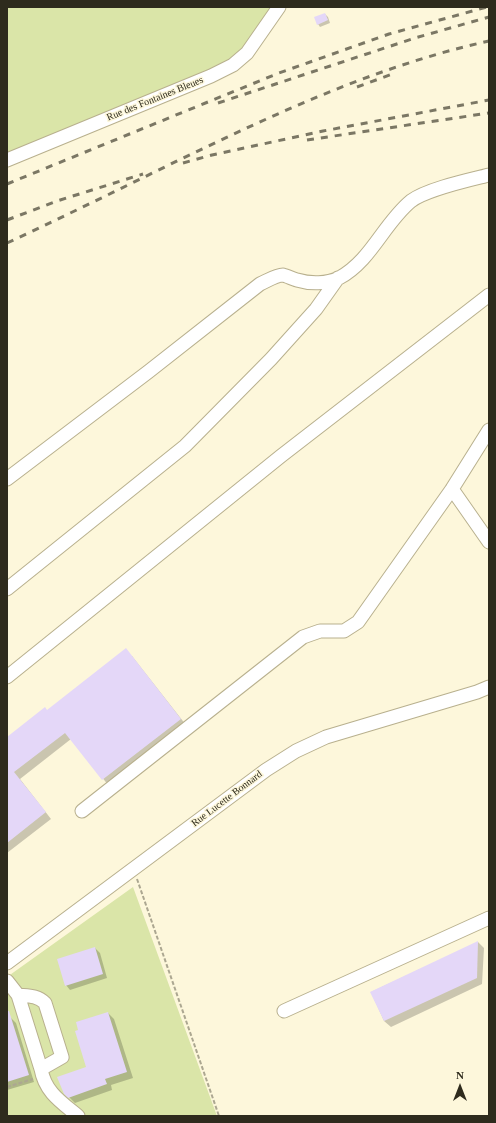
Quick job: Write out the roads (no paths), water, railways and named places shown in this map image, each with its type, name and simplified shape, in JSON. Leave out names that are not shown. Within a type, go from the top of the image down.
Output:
[{"type":"street","name":"Rue des Fontaines Bleues","points":[[7,160],[211,76],[233,65],[247,53],[279,7]]},
{"type":"street","points":[[7,480],[260,284],[283,275],[307,282],[324,282],[338,278],[352,269],[368,252],[400,211],[413,200],[428,193],[461,182],[489,175]]},
{"type":"street","points":[[7,589],[185,446],[276,353],[316,309],[338,278]]},
{"type":"street","points":[[7,677],[281,456],[489,295]]},
{"type":"street","points":[[82,812],[303,637],[320,631],[344,631],[358,622],[452,489],[489,430]]},
{"type":"street","points":[[452,489],[489,542]]},
{"type":"street","name":"Rue Lucette Bonnard","points":[[7,963],[261,774],[296,751],[326,737],[485,690]]},
{"type":"street","points":[[284,1011],[489,918]]},
{"type":"street","points":[[7,981],[18,995],[45,1084],[56,1098],[78,1116]]},
{"type":"street","points":[[18,995],[34,996],[40,998],[45,1003],[62,1057],[41,1072]]},
{"type":"railway","points":[[7,184],[279,73],[389,34],[487,7]]},
{"type":"railway","points":[[218,103],[415,38],[489,17]]},
{"type":"railway","points":[[7,243],[217,142],[292,108],[369,77],[409,63],[448,51],[489,41]]},
{"type":"railway","points":[[357,87],[395,73]]},
{"type":"railway","points":[[183,163],[212,155],[323,131],[489,100]]},
{"type":"railway","points":[[307,140],[489,113]]},
{"type":"railway","points":[[7,220],[57,201],[143,174]]}]
